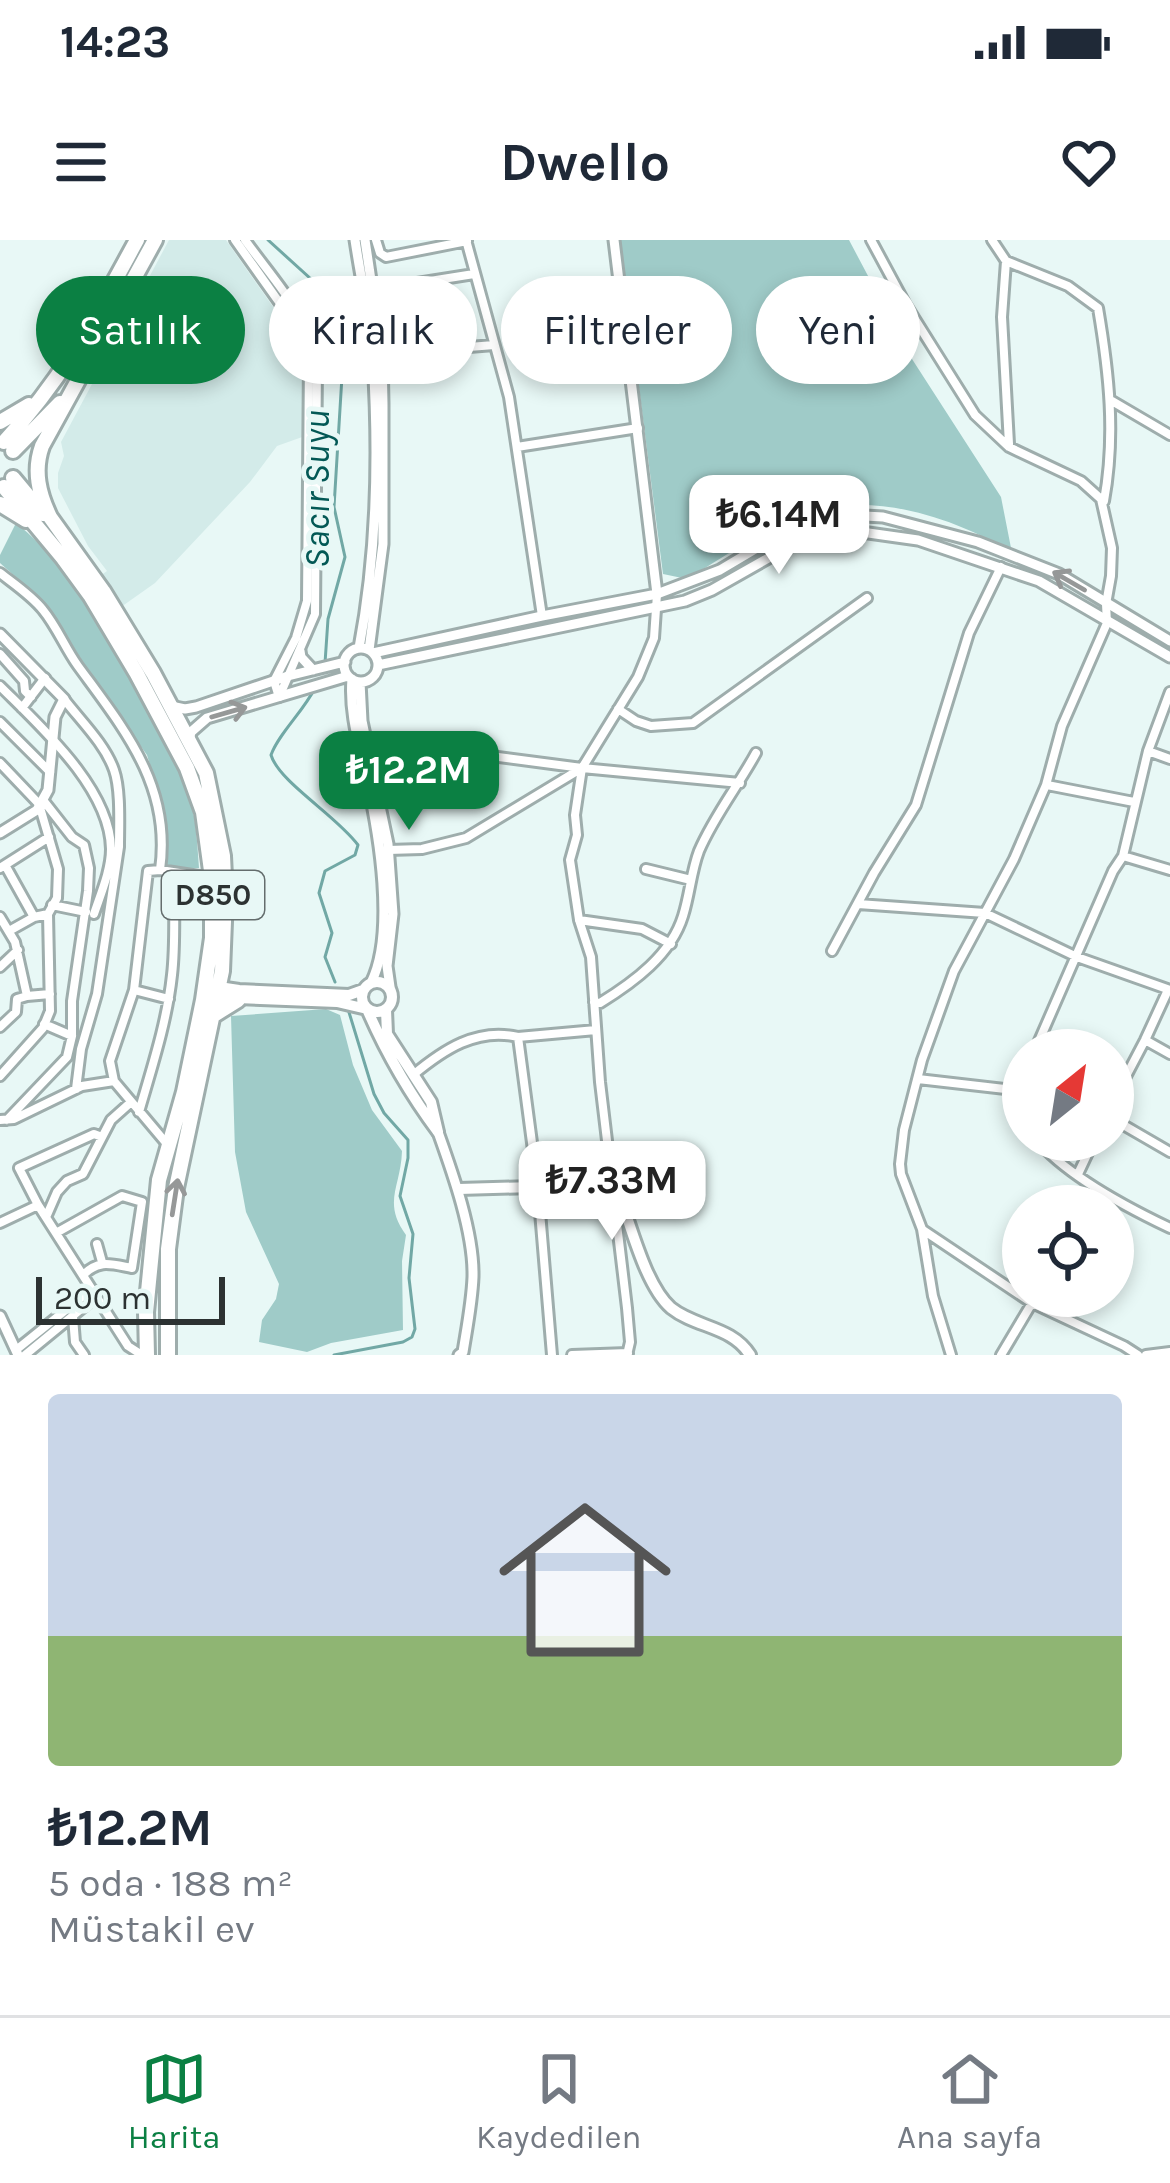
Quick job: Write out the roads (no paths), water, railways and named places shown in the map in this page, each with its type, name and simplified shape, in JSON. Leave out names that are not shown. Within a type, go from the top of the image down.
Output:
[{"type":"highway","points":[[6,444],[74,356],[137,240]]},
{"type":"highway","points":[[63,536],[44,504],[38,458],[154,240]]},
{"type":"highway","points":[[0,422],[48,392]]},
{"type":"highway","points":[[6,444],[69,395]]},
{"type":"highway","points":[[6,444],[17,467],[6,485]]},
{"type":"highway","name":"D850","points":[[6,485],[90,595],[187,768],[203,812],[212,878],[214,1015],[170,1229],[168,1355]]},
{"type":"highway","name":"D850","points":[[6,485],[63,536],[103,591],[171,706],[206,773],[223,856],[225,897],[213,987],[159,1180],[145,1355]]},
{"type":"highway","points":[[0,504],[44,535]]},
{"type":"highway","points":[[213,987],[228,985],[239,995],[214,1015]]},
{"type":"main road","points":[[239,995],[349,994],[381,982],[390,988],[387,1034],[431,1102],[438,1132]]},
{"type":"main road","points":[[367,986],[362,1000],[389,1058],[438,1132]]},
{"type":"main road","points":[[213,987],[239,995],[386,1010]]},
{"type":"main road","points":[[459,1189],[612,1188],[620,1197],[660,1295],[686,1317],[738,1340],[750,1355]]},
{"type":"street","points":[[235,240],[269,285]]},
{"type":"street","points":[[245,240],[271,276]]},
{"type":"street","points":[[355,240],[373,357],[374,559],[367,650],[379,665]]},
{"type":"street","points":[[365,240],[371,276]]},
{"type":"street","points":[[376,240],[386,257],[467,241],[509,397],[542,616]]},
{"type":"street","points":[[572,1355],[628,1354],[630,1342],[590,957],[578,920],[570,860],[577,835],[582,769],[638,677],[654,638],[656,601],[614,240]]},
{"type":"street","points":[[871,240],[975,416],[1009,447],[1081,482],[1103,503]]},
{"type":"street","points":[[951,1355],[933,1296],[922,1229],[900,1164],[904,1130],[954,971],[1014,859],[1046,785],[1062,726],[1107,623],[1112,576],[1103,503],[1111,463],[1110,381],[1098,308],[1068,286],[1006,260],[992,240]]},
{"type":"street","points":[[1006,260],[1002,317],[1009,447]]},
{"type":"street","points":[[461,276],[474,274]]},
{"type":"street","points":[[477,346],[494,345]]},
{"type":"street","points":[[279,697],[274,680],[296,638],[307,602],[310,384]]},
{"type":"street","points":[[279,697],[312,624],[316,598],[317,384]]},
{"type":"street","points":[[367,650],[383,544],[382,384]]},
{"type":"street","points":[[1110,400],[1170,435]]},
{"type":"street","points":[[517,447],[638,428]]},
{"type":"street","points":[[189,741],[191,732],[207,718],[328,682],[371,679],[379,665],[656,601],[720,570],[807,518],[845,514],[915,524],[978,542],[1059,574],[1170,641]]},
{"type":"street","points":[[171,706],[196,707],[345,662],[350,653],[542,616],[685,601],[809,535],[833,528],[918,540],[1039,581],[1170,657]]},
{"type":"street","points":[[832,951],[916,805],[969,633],[1001,567]]},
{"type":"street","points":[[0,573],[41,607],[139,755],[157,799],[160,870]]},
{"type":"street","points":[[618,709],[651,726],[692,723],[867,598]]},
{"type":"street","points":[[2,645],[64,699],[115,771],[111,854],[89,913],[72,1001],[68,1057],[3,1120]]},
{"type":"street","points":[[2,645],[31,697]]},
{"type":"street","points":[[300,650],[313,670]]},
{"type":"street","points":[[345,662],[354,679],[388,850],[393,914],[387,966],[390,988]]},
{"type":"street","points":[[22,708],[45,678]]},
{"type":"street","points":[[354,679],[356,731],[376,826],[383,909],[381,949],[367,986]]},
{"type":"street","points":[[0,686],[53,740],[103,810],[119,847],[97,994],[81,1049],[76,1089]]},
{"type":"street","points":[[1045,1029],[1123,856],[1148,752],[1170,692]]},
{"type":"street","points":[[0,833],[37,810],[48,790],[55,717],[64,699]]},
{"type":"street","points":[[2,727],[51,773]]},
{"type":"street","points":[[369,745],[740,783]]},
{"type":"street","points":[[1148,752],[1170,759]]},
{"type":"street","points":[[594,1002],[619,991],[671,944],[683,917],[699,852],[756,753]]},
{"type":"street","points":[[0,763],[84,845],[89,913]]},
{"type":"street","points":[[388,850],[422,850],[466,838],[582,769]]},
{"type":"street","points":[[1046,785],[1134,802]]},
{"type":"street","points":[[0,1076],[50,1011],[50,910],[57,898],[58,869],[41,802]]},
{"type":"street","points":[[34,917],[3,867],[49,837]]},
{"type":"street","points":[[1123,856],[1170,871]]},
{"type":"street","points":[[646,869],[691,880]]},
{"type":"street","points":[[169,1146],[114,1081],[110,1061],[134,990],[148,872],[212,878]]},
{"type":"street","points":[[139,1112],[169,999],[175,872]]},
{"type":"street","points":[[858,904],[985,913],[1077,958],[1169,990],[1134,1061]]},
{"type":"street","points":[[9,932],[50,910],[109,918]]},
{"type":"street","points":[[0,917],[17,950],[26,996]]},
{"type":"street","points":[[578,920],[642,928],[671,944]]},
{"type":"street","points":[[0,967],[17,950]]},
{"type":"street","points":[[134,990],[169,999]]},
{"type":"street","points":[[0,1027],[16,1012],[17,999],[50,994]]},
{"type":"street","points":[[44,1024],[72,1036]]},
{"type":"street","points":[[413,1075],[458,1042],[477,1037],[596,1030]]},
{"type":"street","points":[[518,1037],[538,1187],[552,1355]]},
{"type":"street","points":[[1145,1040],[1170,1054]]},
{"type":"street","points":[[918,1079],[1002,1089]]},
{"type":"street","points":[[3,1120],[76,1089],[114,1081]]},
{"type":"street","points":[[46,1217],[57,1192],[83,1174],[111,1120],[130,1102]]},
{"type":"street","points":[[1134,1131],[1170,1152]]},
{"type":"street","points":[[438,1132],[459,1189],[473,1272],[459,1355]]},
{"type":"street","points":[[102,1137],[94,1134],[19,1168],[128,1346],[145,1355]]},
{"type":"street","points":[[1058,1161],[1091,1185]]},
{"type":"street","points":[[1078,1174],[1084,1161]]},
{"type":"street","points":[[56,1233],[122,1196],[142,1202],[132,1268],[102,1262],[83,1275]]},
{"type":"street","points":[[0,1223],[38,1204]]},
{"type":"street","points":[[1134,1212],[1170,1228]]},
{"type":"street","points":[[922,1229],[1002,1283]]},
{"type":"street","points":[[97,1244],[102,1262]]},
{"type":"street","points":[[25,1353],[94,1293]]},
{"type":"street","points":[[25,1353],[94,1293]]},
{"type":"street","points":[[0,1316],[25,1353]]},
{"type":"street","points":[[73,1316],[75,1342],[84,1355]]},
{"type":"street","points":[[1001,1355],[1024,1317]]},
{"type":"street","points":[[1063,1317],[1142,1355],[1170,1352]]},
{"type":"waterway","name":"Sacır Suyu","points":[[268,240],[333,299],[345,327],[334,507],[345,557],[328,619],[325,663]]},
{"type":"waterway","name":"Sacır Suyu","points":[[315,688],[271,755],[285,776],[358,845],[355,855],[325,871],[319,893],[332,933],[325,957],[335,982]]},
{"type":"waterway","name":"Sacır Suyu","points":[[334,1355],[403,1342],[415,1329],[409,1278],[413,1234],[400,1196],[408,1140],[374,1094],[348,1009]]}]
